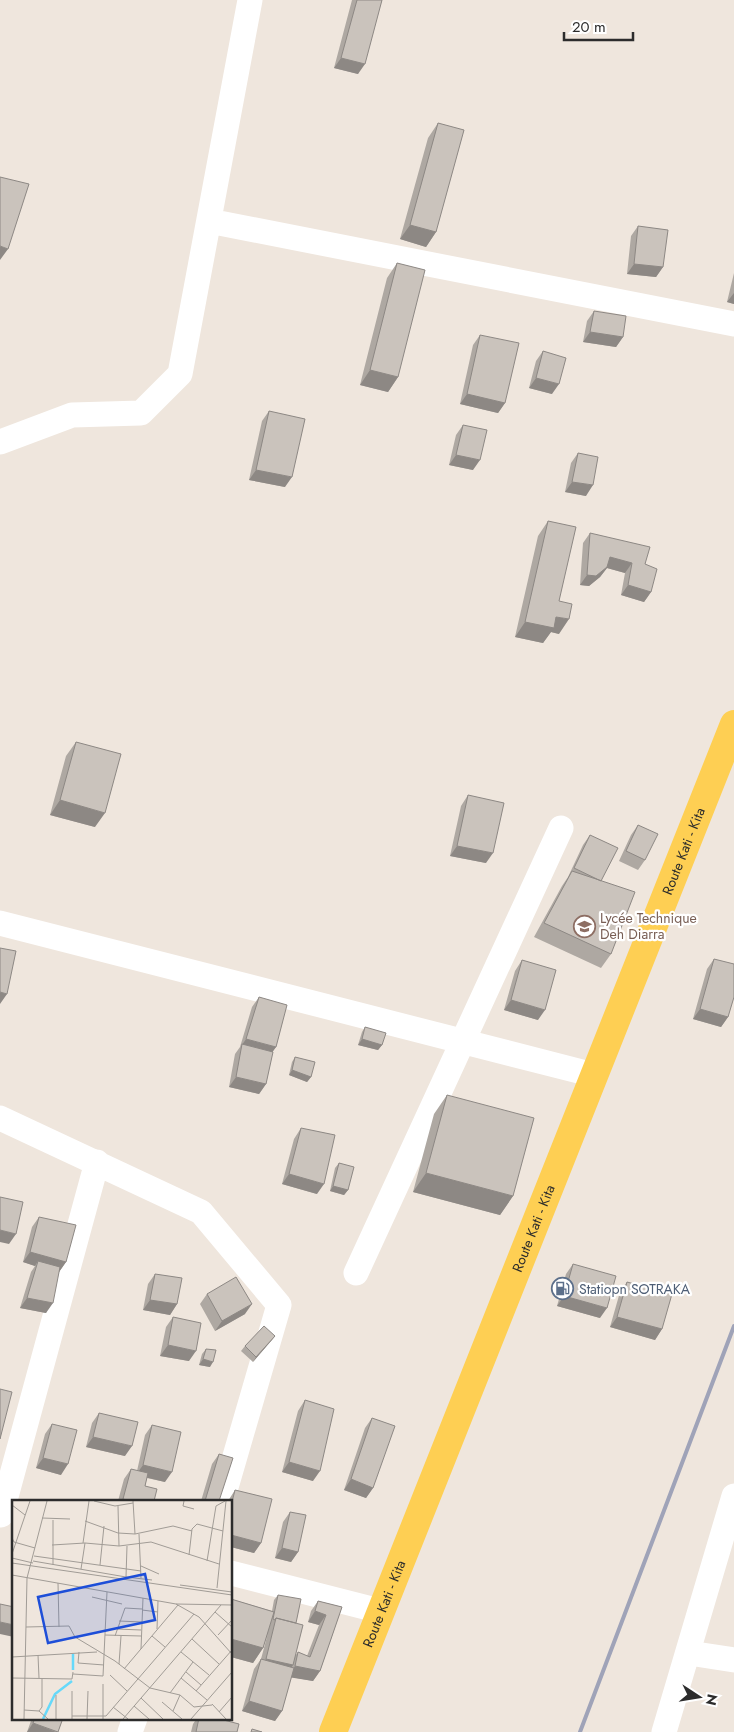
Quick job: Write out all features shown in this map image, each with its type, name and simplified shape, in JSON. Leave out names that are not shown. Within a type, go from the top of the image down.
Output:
[{"type":"main road","name":"Route Kati - Kita","points":[[333,1732],[734,724]]},
{"type":"street","points":[[0,442],[72,415],[141,413],[180,374],[250,0]]},
{"type":"street","points":[[209,221],[734,324]]},
{"type":"street","points":[[356,1273],[561,828]]},
{"type":"street","points":[[0,923],[594,1075]]},
{"type":"street","points":[[0,1118],[201,1212],[279,1305],[222,1500]]},
{"type":"street","points":[[5,1516],[97,1162]]},
{"type":"street","points":[[664,1732],[689,1653],[734,1496]]},
{"type":"street","points":[[232,1573],[380,1611]]},
{"type":"street","points":[[689,1653],[734,1660]]},
{"type":"street","points":[[130,1732],[134,1720]]},
{"type":"building","points":[[357,0],[382,0],[365,64],[341,58]]},
{"type":"building","points":[[438,123],[464,130],[436,232],[410,225]]},
{"type":"building","points":[[0,177],[29,184],[8,249],[0,246]]},
{"type":"building","points":[[638,226],[668,230],[663,267],[634,264]]},
{"type":"building","points":[[397,263],[425,270],[398,377],[370,370]]},
{"type":"building","points":[[594,311],[626,316],[623,337],[590,332]]},
{"type":"building","points":[[480,335],[519,343],[505,403],[467,394]]},
{"type":"building","points":[[543,351],[566,358],[559,384],[536,378]]},
{"type":"building","points":[[269,411],[305,419],[292,477],[256,470]]},
{"type":"building","points":[[463,425],[487,430],[480,460],[456,455]]},
{"type":"building","points":[[578,453],[598,457],[593,485],[572,482]]},
{"type":"building","points":[[548,521],[576,527],[559,601],[572,604],[569,619],[556,617],[554,628],[525,622]]},
{"type":"building","points":[[590,533],[650,547],[645,564],[657,569],[651,592],[628,585],[632,563],[610,557],[607,567],[596,576],[587,575]]},
{"type":"building","points":[[76,742],[121,754],[105,813],[60,800]]},
{"type":"building","points":[[468,795],[504,803],[493,853],[457,846]]},
{"type":"building","points":[[638,825],[658,834],[645,860],[626,851]]},
{"type":"building","points":[[590,835],[618,848],[601,881],[574,868]]},
{"type":"building","points":[[572,871],[635,892],[611,954],[544,923]]},
{"type":"building","points":[[0,948],[16,951],[7,994],[0,992]]},
{"type":"building","points":[[714,959],[734,964],[734,997],[728,1017],[700,1009]]},
{"type":"building","points":[[522,960],[556,970],[545,1010],[511,1000]]},
{"type":"building","points":[[259,997],[287,1005],[276,1047],[246,1039]]},
{"type":"building","points":[[365,1027],[386,1033],[382,1045],[362,1039]]},
{"type":"building","points":[[242,1044],[273,1052],[266,1084],[236,1077]]},
{"type":"building","points":[[295,1057],[315,1062],[311,1077],[292,1070]]},
{"type":"building","points":[[447,1095],[534,1118],[513,1196],[426,1173]]},
{"type":"building","points":[[301,1128],[335,1135],[324,1184],[289,1174]]},
{"type":"building","points":[[339,1163],[354,1167],[348,1190],[333,1186]]},
{"type":"building","points":[[0,1197],[23,1202],[16,1234],[0,1230]]},
{"type":"building","points":[[39,1217],[76,1225],[66,1262],[30,1252]]},
{"type":"building","points":[[38,1261],[60,1267],[53,1303],[27,1298]]},
{"type":"building","points":[[573,1264],[616,1276],[607,1308],[564,1296]]},
{"type":"building","points":[[155,1274],[182,1278],[177,1304],[150,1300]]},
{"type":"building","points":[[236,1277],[252,1304],[222,1321],[207,1294]]},
{"type":"building","points":[[627,1282],[672,1294],[662,1329],[617,1317]]},
{"type":"building","points":[[173,1317],[201,1323],[196,1351],[168,1345]]},
{"type":"building","points":[[264,1326],[275,1336],[256,1357],[245,1346]]},
{"type":"building","points":[[206,1349],[216,1350],[213,1362],[203,1359]]},
{"type":"building","points":[[0,1389],[12,1392],[0,1439]]},
{"type":"building","points":[[305,1400],[334,1409],[320,1471],[289,1462]]},
{"type":"building","points":[[99,1413],[138,1422],[132,1446],[93,1437]]},
{"type":"building","points":[[372,1418],[395,1426],[373,1488],[351,1479]]},
{"type":"building","points":[[52,1424],[77,1430],[68,1464],[43,1458]]},
{"type":"building","points":[[152,1425],[181,1432],[172,1472],[143,1465]]},
{"type":"building","points":[[219,1454],[233,1458],[219,1500],[205,1500]]},
{"type":"building","points":[[131,1469],[148,1473],[145,1486],[157,1489],[154,1500],[123,1499]]},
{"type":"building","points":[[235,1490],[272,1499],[261,1543],[232,1535],[232,1502]]},
{"type":"building","points":[[290,1512],[306,1515],[298,1552],[282,1548]]},
{"type":"building","points":[[278,1595],[301,1599],[296,1623],[273,1619]]},
{"type":"building","points":[[232,1599],[274,1612],[263,1648],[232,1639]]},
{"type":"building","points":[[318,1601],[342,1607],[320,1671],[295,1666],[298,1652],[310,1657],[326,1615],[315,1611]]},
{"type":"building","points":[[0,1604],[12,1607],[12,1625],[0,1622]]},
{"type":"building","points":[[276,1618],[303,1625],[293,1665],[266,1659]]},
{"type":"building","points":[[261,1659],[294,1668],[282,1711],[249,1701]]},
{"type":"building","points":[[34,1720],[62,1720],[58,1732],[33,1723]]},
{"type":"building","points":[[199,1720],[224,1720],[239,1724],[237,1732],[196,1732]]},
{"type":"building","points":[[252,1729],[262,1732],[251,1732]]},
{"type":"railway","points":[[580,1732],[734,1326]]},
{"type":"place","name":"Lycée Technique Deh Diarra","points":[[584,926]]},
{"type":"place","name":"Statiopn SOTRAKA","points":[[563,1289]]}]
